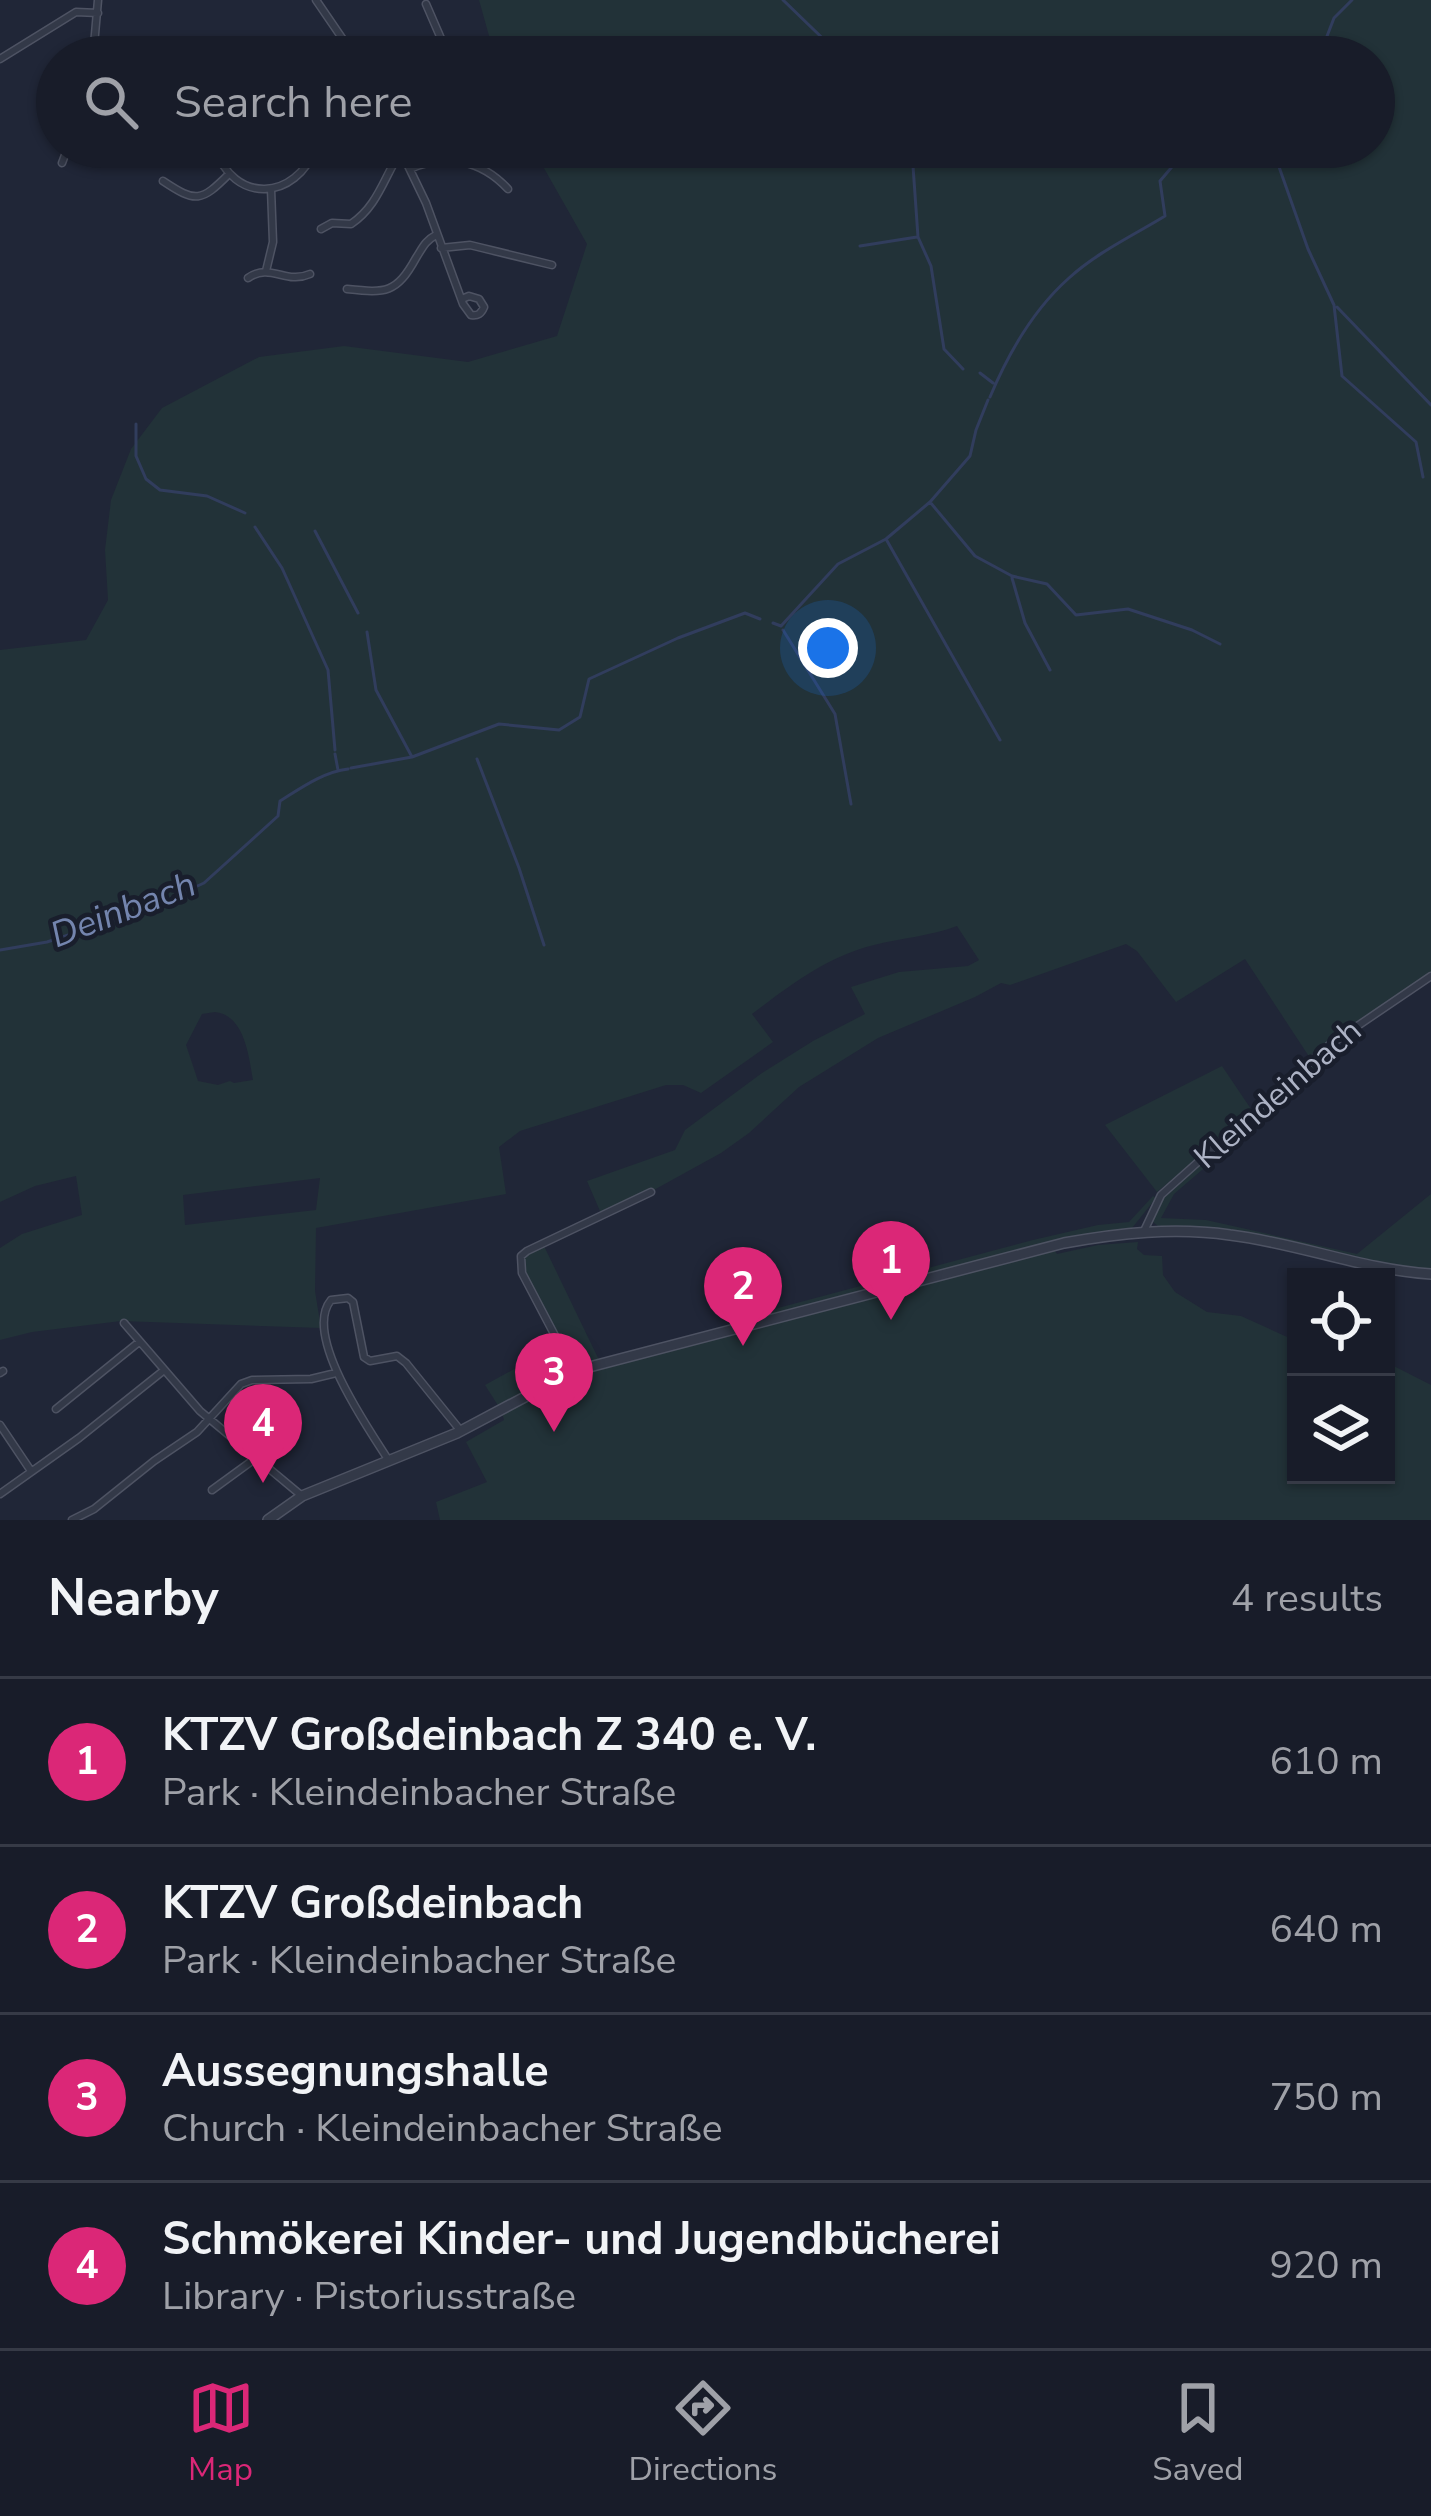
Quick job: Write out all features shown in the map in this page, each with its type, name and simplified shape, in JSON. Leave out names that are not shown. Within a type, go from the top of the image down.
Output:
[{"type":"street","points":[[95,36],[98,0]]},
{"type":"street","points":[[316,0],[341,36]]},
{"type":"street","points":[[426,4],[440,36]]},
{"type":"street","points":[[37,36],[76,12],[98,13]]},
{"type":"street","points":[[0,59],[36,37]]},
{"type":"street","points":[[224,168],[258,189],[296,179],[306,168]]},
{"type":"street","points":[[322,230],[332,223],[351,224],[366,213],[392,168]]},
{"type":"street","points":[[480,168],[508,189]]},
{"type":"street","points":[[410,169],[463,299]]},
{"type":"street","points":[[163,181],[187,196],[201,197],[229,175]]},
{"type":"street","points":[[266,271],[273,242],[271,189]]},
{"type":"street","points":[[347,289],[391,290],[427,239],[436,235]]},
{"type":"street","points":[[441,248],[470,245],[552,265]]},
{"type":"street","points":[[248,278],[266,271],[297,280],[310,274]]},
{"type":"street","name":"Kleindeinbach","points":[[1144,1231],[1161,1195],[1328,1046],[1431,976]]},
{"type":"street","points":[[574,1371],[522,1273],[521,1256],[651,1192]]},
{"type":"street","points":[[268,1520],[302,1496],[461,1431],[574,1371],[1030,1251],[1144,1231],[1232,1235],[1389,1270],[1431,1274]]},
{"type":"street","points":[[389,1461],[336,1372],[323,1318],[331,1300],[353,1302],[364,1357],[370,1361],[397,1356],[461,1431]]},
{"type":"street","points":[[124,1323],[209,1420],[302,1496]]},
{"type":"street","points":[[56,1409],[139,1342]]},
{"type":"street","points":[[0,1494],[163,1371]]},
{"type":"street","points":[[72,1520],[94,1509],[209,1420],[237,1387],[336,1372]]},
{"type":"street","points":[[0,1424],[32,1471]]},
{"type":"street","points":[[212,1490],[256,1458]]},
{"type":"shaded area","points":[[479,0],[1431,0],[1431,972],[1310,1058],[1245,959],[1176,1002],[1137,951],[1126,944],[1010,985],[1001,983],[878,1038],[799,1087],[721,1153],[603,1218],[587,1181],[675,1150],[685,1130],[762,1073],[865,1014],[851,987],[899,972],[968,966],[979,960],[957,926],[874,945],[825,964],[752,1014],[773,1042],[701,1093],[683,1085],[666,1085],[520,1131],[499,1147],[506,1194],[316,1228],[315,1291],[321,1328],[121,1321],[0,1340],[0,1248],[22,1234],[82,1215],[76,1176],[35,1186],[0,1202],[0,650],[86,640],[108,600],[105,550],[111,500],[131,449],[162,408],[259,357],[344,346],[468,362],[557,336],[587,244],[544,168],[1395,168],[1395,36],[489,36]],"holes":[[[202,1014],[225,1015],[239,1029],[253,1080],[218,1085],[198,1081],[186,1045]],[[320,1178],[316,1210],[185,1225],[183,1195]]]},
{"type":"shaded area","points":[[1323,1054],[1332,1058],[1174,1194],[1161,1218],[1206,1220],[1357,1254],[1431,1194],[1431,1271],[1393,1268],[1261,1237],[1159,1227],[1153,1222],[1154,1209]]},
{"type":"shaded area","points":[[1222,1066],[1253,1112],[1157,1192],[1105,1125]]},
{"type":"shaded area","points":[[1156,1198],[1132,1228],[1039,1245],[735,1325],[733,1320],[1033,1240],[1129,1222]]},
{"type":"shaded area","points":[[1138,1242],[1137,1249],[1144,1255],[1162,1256],[1163,1275],[1175,1292],[1207,1312],[1241,1316],[1287,1337],[1287,1484],[1395,1484],[1395,1367],[1431,1385],[1431,1520],[440,1520],[436,1502],[487,1482],[466,1442],[504,1420],[502,1413],[572,1377],[1054,1250],[1057,1254]]},
{"type":"shaded area","points":[[544,1246],[599,1360],[579,1368],[572,1366],[526,1277],[522,1261]]},
{"type":"shaded area","points":[[558,1345],[566,1371],[499,1407],[485,1385]]},
{"type":"waterway","points":[[783,0],[820,36]]},
{"type":"waterway","points":[[1327,36],[1334,18],[1352,0]]},
{"type":"waterway","points":[[913,168],[918,237],[931,266],[944,349],[963,369]]},
{"type":"waterway","points":[[990,397],[1023,333],[1056,290],[1091,260],[1165,216],[1160,181],[1171,168]]},
{"type":"waterway","points":[[1279,168],[1334,305],[1342,376],[1416,442],[1423,477]]},
{"type":"waterway","points":[[860,246],[917,237]]},
{"type":"waterway","points":[[1337,307],[1431,405]]},
{"type":"waterway","points":[[980,373],[993,383]]},
{"type":"waterway","points":[[773,623],[781,626],[838,564],[886,539],[930,502],[970,456],[988,400]]},
{"type":"waterway","points":[[136,424],[136,456],[146,479],[160,490],[207,496],[245,513]]},
{"type":"waterway","points":[[930,502],[975,556],[1012,576],[1047,584],[1076,615],[1128,609],[1220,644]]},
{"type":"waterway","points":[[255,527],[282,568],[328,670],[335,750]]},
{"type":"waterway","points":[[315,531],[358,613]]},
{"type":"waterway","points":[[886,539],[1000,740]]},
{"type":"waterway","points":[[1012,578],[1025,623],[1050,670]]},
{"type":"waterway","points":[[351,768],[412,757],[499,724],[559,730],[580,717],[589,679],[745,613],[760,619]]},
{"type":"waterway","points":[[783,630],[835,714],[851,804]]},
{"type":"waterway","points":[[367,632],[376,690],[412,757]]},
{"type":"waterway","points":[[335,754],[338,770]]},
{"type":"waterway","points":[[477,759],[544,945]]},
{"type":"waterway","name":"Deinbach","points":[[0,950],[47,942],[145,910],[204,883],[278,816],[280,801],[321,777],[348,769]]},
{"type":"place","name":"KTZV Großdeinbach Z 340 e. V.","points":[[891,1320]]},
{"type":"place","name":"KTZV Großdeinbach","points":[[743,1346]]},
{"type":"place","name":"Aussegnungshalle","points":[[554,1432]]},
{"type":"place","name":"Schmökerei Kinder- und Jugendbücherei","points":[[263,1483]]}]
